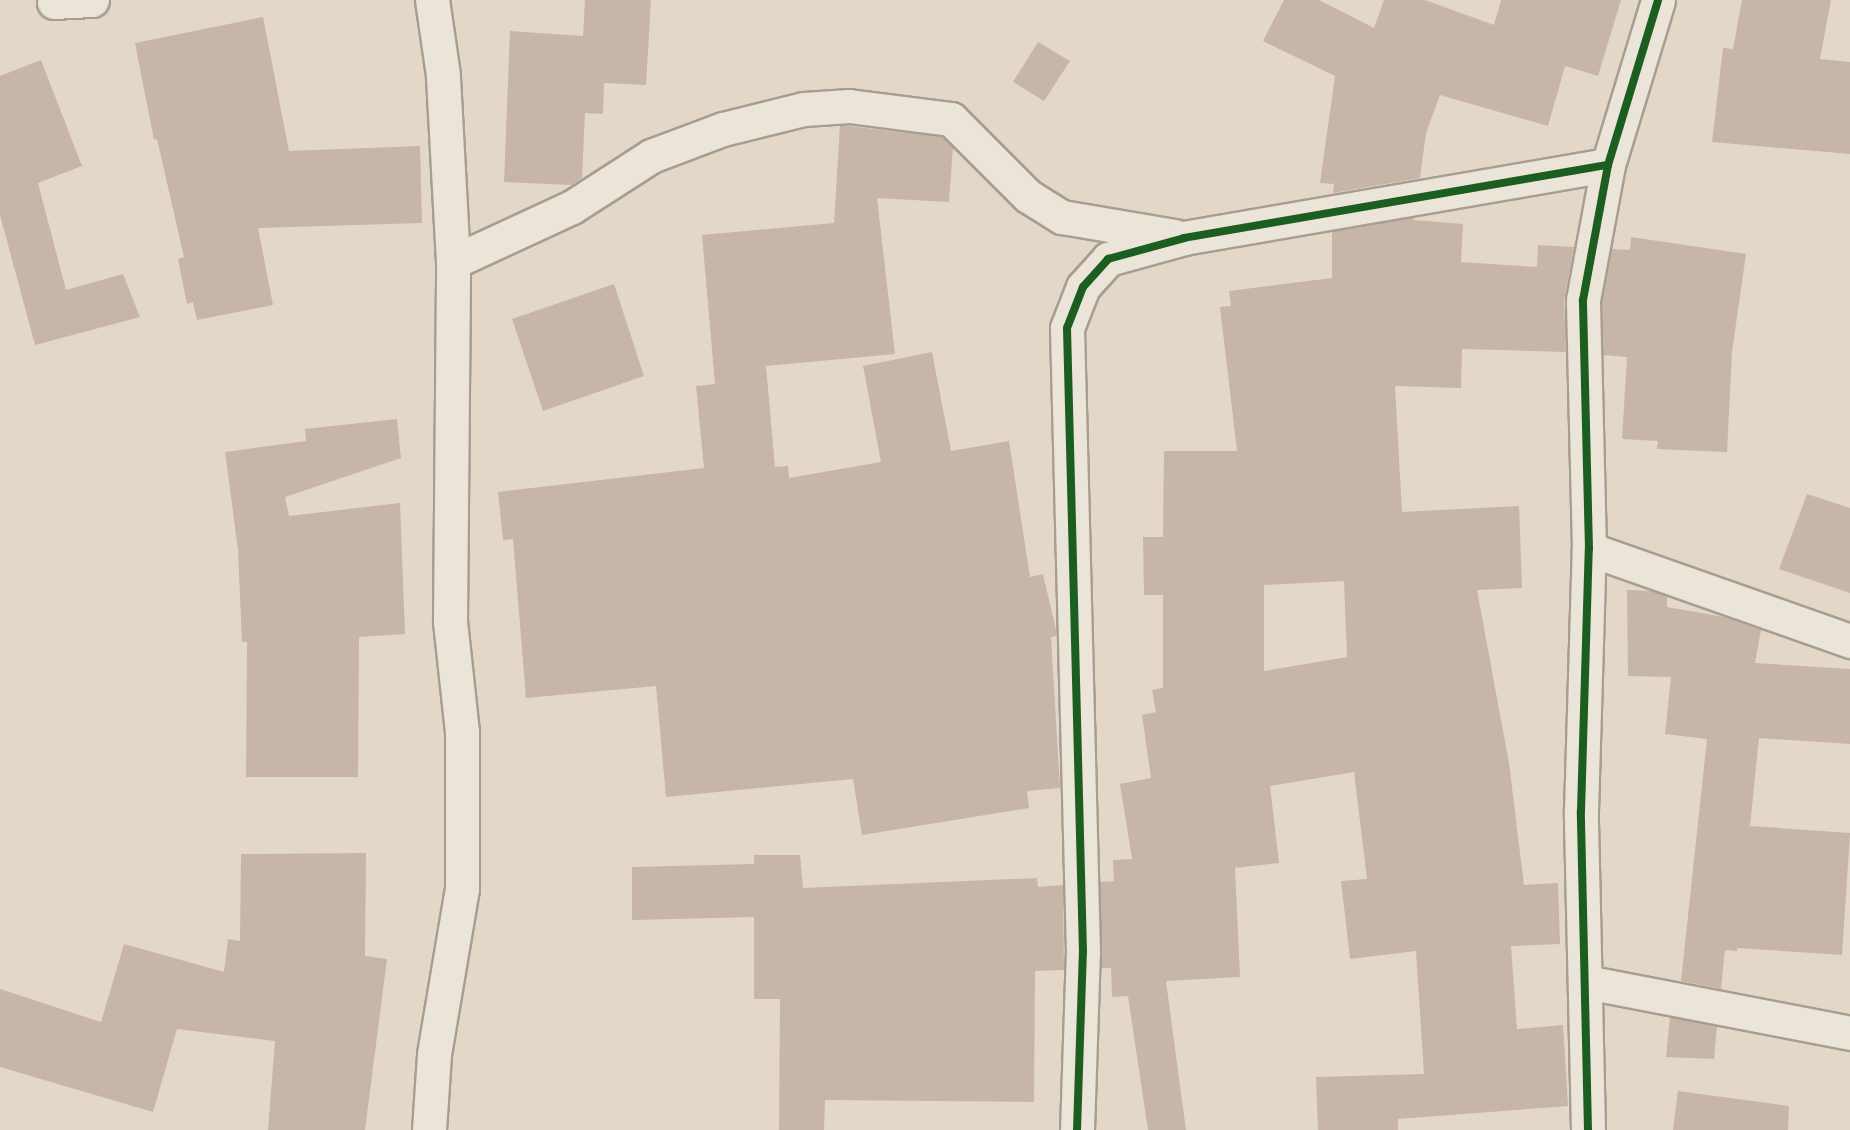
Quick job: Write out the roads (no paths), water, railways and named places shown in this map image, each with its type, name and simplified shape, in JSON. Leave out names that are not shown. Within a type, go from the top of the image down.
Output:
[{"type":"street","points":[[54,2],[92,0]]},
{"type":"street","points":[[429,1130],[435,1054],[462,889],[462,732],[450,621],[453,262],[443,75],[432,0]]},
{"type":"street","points":[[1588,1130],[1581,811],[1588,549],[1583,300],[1608,165],[1658,0]]},
{"type":"street","points":[[453,262],[572,207],[651,156],[746,123],[804,109],[849,106],[951,119],[972,135],[1028,196],[1062,217],[1184,238]]},
{"type":"street","points":[[1077,1130],[1083,952],[1067,328],[1083,287],[1108,259],[1184,238],[1608,165]]},
{"type":"street","points":[[1588,549],[1850,641]]},
{"type":"street","points":[[1586,982],[1850,1033]]}]
